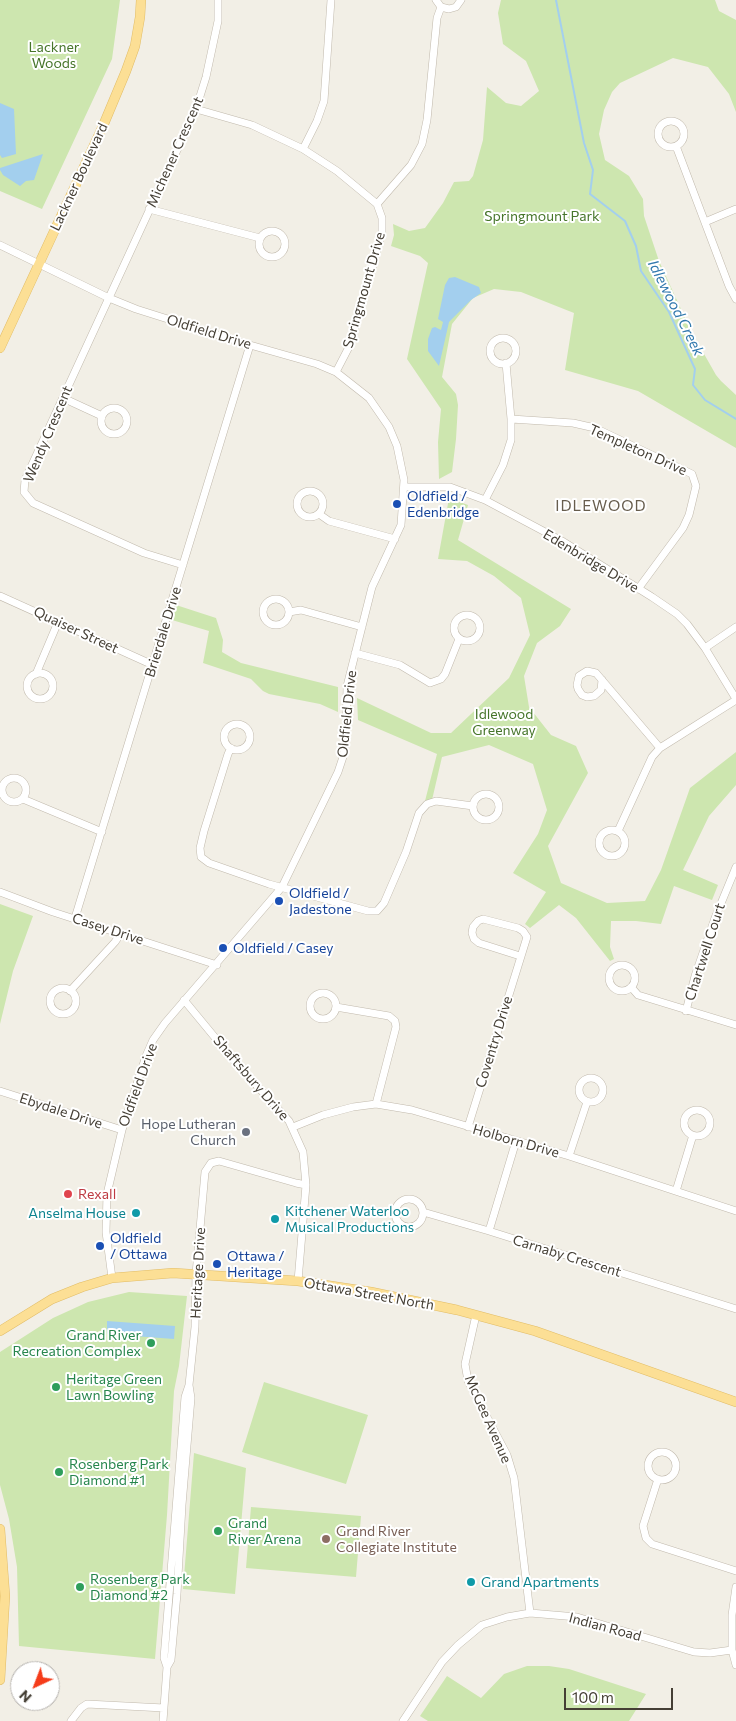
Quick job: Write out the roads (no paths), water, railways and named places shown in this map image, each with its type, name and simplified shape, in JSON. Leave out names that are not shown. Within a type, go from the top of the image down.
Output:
[{"type":"main road","name":"Lackner Boulevard","points":[[0,348],[103,126],[126,71],[135,46],[141,0]]},
{"type":"main road","name":"Ottawa Street North","points":[[0,1331],[52,1299],[112,1278],[147,1274],[196,1274],[298,1281],[371,1292],[429,1304],[535,1331],[736,1402]]},
{"type":"main road","points":[[0,1530],[5,1596],[0,1680]]},
{"type":"street","name":"Michener Crescent","points":[[109,298],[196,109],[206,77],[216,30],[218,0]]},
{"type":"street","points":[[303,149],[324,102],[331,0]]},
{"type":"street","points":[[436,0],[441,7],[449,10],[460,4],[461,0]]},
{"type":"street","points":[[196,109],[252,125],[303,149],[337,171],[377,204],[411,165],[422,144],[427,120],[437,18],[441,7]]},
{"type":"street","points":[[676,146],[729,286],[736,299]]},
{"type":"street","name":"Springmount Drive","points":[[336,372],[350,345],[382,233],[382,218],[377,204]]},
{"type":"street","points":[[149,209],[260,238]]},
{"type":"street","points":[[705,222],[736,209]]},
{"type":"street","name":"Oldfield Drive","points":[[0,245],[109,298],[136,309],[317,364],[336,372],[370,398],[389,427],[397,446],[402,467],[404,487],[401,525],[372,587],[355,653],[347,686],[346,740],[338,772],[282,887],[217,965],[184,1000],[153,1040],[146,1056],[122,1130],[107,1194],[106,1232],[112,1278]]},
{"type":"street","name":"Wendy Crescent","points":[[109,298],[25,480],[24,492],[33,503],[144,553],[183,565]]},
{"type":"street","name":"Brierdale Drive","points":[[74,918],[102,832],[250,345]]},
{"type":"street","points":[[485,500],[507,457],[511,440],[506,363]]},
{"type":"street","points":[[63,398],[102,416]]},
{"type":"street","name":"Templeton Drive","points":[[511,419],[573,423],[595,428],[692,474],[696,486],[689,515],[683,528],[638,589]]},
{"type":"street","name":"Edenbridge Drive","points":[[404,487],[450,487],[485,500],[562,541],[638,589],[677,614],[687,624],[705,648],[736,699]]},
{"type":"street","points":[[319,514],[329,521],[395,540]]},
{"type":"street","name":"Quaiser Street","points":[[0,596],[152,665]]},
{"type":"street","points":[[289,612],[301,610],[362,627]]},
{"type":"street","points":[[36,674],[58,622]]},
{"type":"street","points":[[705,648],[736,627]]},
{"type":"street","points":[[355,653],[400,665],[430,683],[436,683],[445,674],[459,639]]},
{"type":"street","points":[[602,680],[660,748]]},
{"type":"street","points":[[618,831],[652,757],[660,748],[736,699]]},
{"type":"street","points":[[231,748],[204,831],[200,848],[201,857],[209,863],[269,884],[368,911],[377,911],[384,903],[406,852],[419,813],[427,804],[436,801],[473,806]]},
{"type":"street","points":[[23,799],[102,832]]},
{"type":"street","name":"Chartwell Court","points":[[686,1010],[714,918],[736,867]]},
{"type":"street","name":"Casey Drive","points":[[0,892],[53,912],[217,965]]},
{"type":"street","name":"Coventry Drive","points":[[468,1127],[527,937],[523,931],[483,919],[478,921],[472,933],[474,939],[479,943],[520,956]]},
{"type":"street","points":[[70,991],[121,933]]},
{"type":"street","name":"Chartwell Court","points":[[631,987],[638,995],[736,1025]]},
{"type":"street","name":"Shaftsbury Drive","points":[[184,1000],[236,1063],[284,1114],[293,1128],[303,1152],[306,1184],[298,1281]]},
{"type":"street","points":[[336,1007],[390,1016],[395,1021],[396,1027],[376,1104]]},
{"type":"street","name":"Ebydale Drive","points":[[0,1091],[122,1130]]},
{"type":"street","points":[[569,1156],[588,1102]]},
{"type":"street","name":"Holborn Drive","points":[[293,1128],[323,1115],[353,1106],[376,1104],[412,1110],[569,1156],[736,1211]]},
{"type":"street","points":[[676,1191],[693,1135]]},
{"type":"street","points":[[489,1232],[516,1141]]},
{"type":"street","name":"Heritage Drive","points":[[163,1721],[167,1667],[164,1658],[173,1594],[185,1397],[189,1385],[195,1327],[196,1274],[206,1172],[211,1163],[219,1161],[296,1183],[306,1184]]},
{"type":"street","points":[[406,1198],[418,1201],[423,1212],[419,1223],[410,1227],[399,1223],[395,1215],[397,1204],[406,1198]]},
{"type":"street","name":"Carnaby Crescent","points":[[423,1212],[736,1309]]},
{"type":"street","name":"McGee Avenue","points":[[476,1315],[465,1364],[468,1381],[507,1455],[514,1478],[530,1613]]},
{"type":"street","points":[[658,1479],[643,1526],[646,1538],[652,1544],[736,1571]]},
{"type":"street","points":[[736,1587],[732,1615],[732,1650],[736,1665]]},
{"type":"street","name":"Indian Road","points":[[403,1721],[442,1662],[460,1643],[482,1625],[507,1616],[530,1613],[576,1617],[694,1652],[710,1653],[732,1650]]},
{"type":"street","points":[[71,1721],[81,1708],[87,1704],[164,1708]]},
{"type":"water","points":[[0,103],[14,109],[16,154],[2,158],[0,155]]},
{"type":"water","points":[[43,154],[34,180],[26,181],[20,186],[3,175],[0,170],[0,168]]},
{"type":"water","points":[[455,277],[479,287],[481,293],[471,300],[449,322],[439,366],[428,351],[428,339],[432,328],[435,327],[441,330],[443,322],[438,319],[445,285],[449,278]]},
{"type":"water","points":[[107,1321],[175,1326],[174,1339],[107,1334]]},
{"type":"waterway","name":"Idlewood Creek","points":[[556,0],[584,143],[593,170],[590,194],[625,221],[636,246],[641,271],[669,312],[695,369],[693,385],[705,400],[736,419]]},
{"type":"place","name":"Oldfield / Edenbridge","points":[[397,504]]},
{"type":"place","name":"Oldfield / Jadestone","points":[[279,901]]},
{"type":"place","name":"Oldfield / Casey","points":[[223,948]]},
{"type":"place","name":"Hope Lutheran Church","points":[[246,1132]]},
{"type":"place","name":"Rexall","points":[[68,1194]]},
{"type":"place","name":"Anselma House","points":[[136,1213]]},
{"type":"place","name":"Kitchener Waterloo Musical Productions","points":[[275,1219]]},
{"type":"place","name":"Oldfield / Ottawa","points":[[100,1246]]},
{"type":"place","name":"Ottawa / Heritage","points":[[217,1264]]},
{"type":"place","name":"Grand River Recreation Complex","points":[[151,1343]]},
{"type":"place","name":"Heritage Green Lawn Bowling","points":[[56,1387]]},
{"type":"place","name":"Rosenberg Park Diamond #1","points":[[59,1472]]},
{"type":"place","name":"Grand River Arena","points":[[218,1531]]},
{"type":"place","name":"Grand River Collegiate Institute","points":[[326,1539]]},
{"type":"place","name":"Grand Apartments","points":[[471,1582]]},
{"type":"place","name":"Rosenberg Park Diamond #2","points":[[80,1587]]},
{"type":"district","name":"IDLEWOOD","points":[[601,506]]},
{"type":"park label","name":"Lackner Woods","points":[[54,56]]},
{"type":"park label","name":"Springmount Park","points":[[542,216]]},
{"type":"park label","name":"Idlewood Greenway","points":[[504,722]]}]
